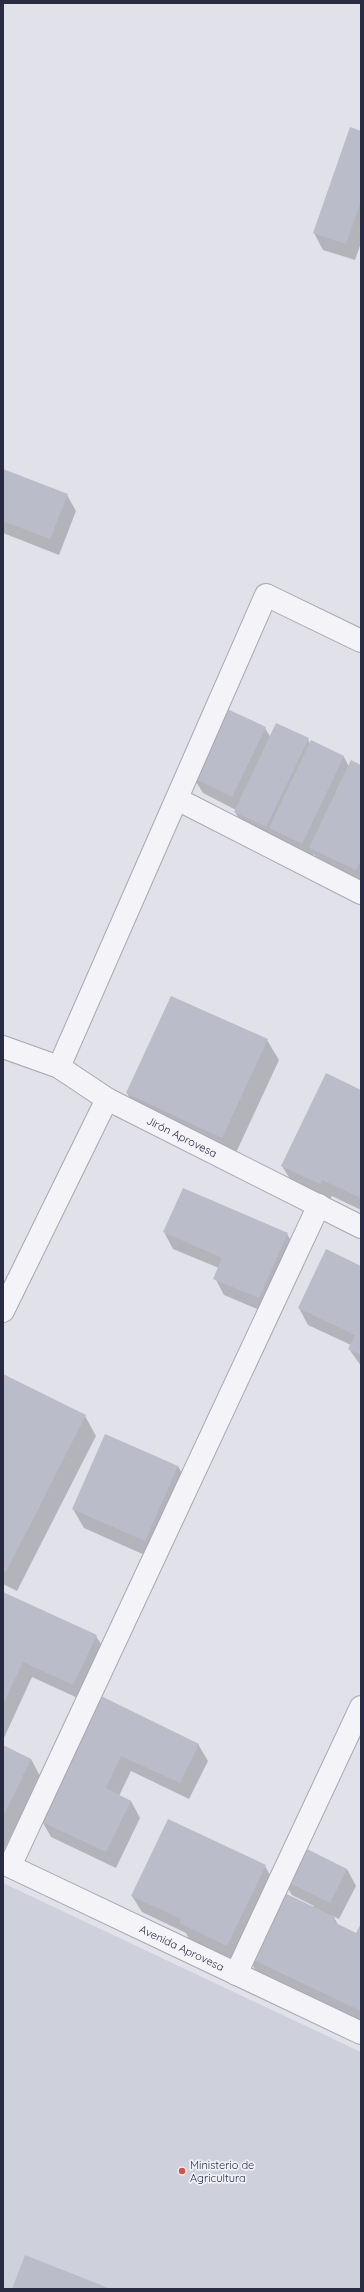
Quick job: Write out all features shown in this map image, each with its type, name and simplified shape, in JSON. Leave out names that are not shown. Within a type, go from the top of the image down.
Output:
[{"type":"street","points":[[59,1067],[266,595],[361,641]]},
{"type":"street","points":[[177,799],[361,893]]},
{"type":"street","name":"Jirón Aprovesa","points":[[3,1047],[59,1067],[107,1099],[361,1227]]},
{"type":"street","points":[[3,1311],[107,1099]]},
{"type":"street","points":[[6,1864],[319,1205]]},
{"type":"street","points":[[236,1974],[361,1707]]},
{"type":"street","name":"Avenida Aprovesa","points":[[6,1864],[361,2033]]},
{"type":"shaded area","name":"Ministerio de Agricultura","points":[[3,1883],[361,2052],[361,2289],[3,2289]]},
{"type":"building","points":[[350,127],[361,131],[361,201],[346,244],[313,233]]},
{"type":"building","points":[[3,469],[68,494],[50,539],[3,521]]},
{"type":"building","points":[[225,708],[266,727],[232,797],[192,777]]},
{"type":"building","points":[[276,723],[309,738],[266,827],[234,812]]},
{"type":"building","points":[[311,740],[344,756],[302,844],[269,828]]},
{"type":"building","points":[[351,760],[361,765],[361,860],[356,870],[309,848]]},
{"type":"building","points":[[171,996],[268,1039],[222,1138],[126,1093]]},
{"type":"building","points":[[326,1073],[361,1090],[361,1198],[322,1180],[320,1184],[281,1166]]},
{"type":"building","points":[[183,1188],[288,1233],[259,1298],[213,1279],[222,1258],[163,1232]]},
{"type":"building","points":[[326,1249],[361,1266],[361,1355],[348,1349],[355,1335],[298,1308]]},
{"type":"building","points":[[3,1374],[86,1415],[6,1572],[3,1570]]},
{"type":"building","points":[[105,1434],[178,1466],[145,1541],[72,1509]]},
{"type":"building","points":[[3,1592],[97,1635],[73,1685],[23,1662],[3,1704]]},
{"type":"building","points":[[101,1696],[199,1744],[180,1783],[121,1756],[106,1788],[131,1801],[106,1852],[40,1821]]},
{"type":"building","points":[[3,1745],[31,1759],[3,1817]]},
{"type":"building","points":[[168,1819],[266,1865],[227,1946],[179,1923],[181,1919],[131,1896]]},
{"type":"building","points":[[299,1845],[347,1869],[330,1903],[281,1879]]},
{"type":"building","points":[[278,1890],[335,1917],[334,1922],[356,1933],[361,1923],[361,2011],[247,1957]]},
{"type":"building","points":[[25,2255],[111,2289],[12,2289]]},
{"type":"place","name":"Ministerio de Agricultura","points":[[182,2171]]}]
